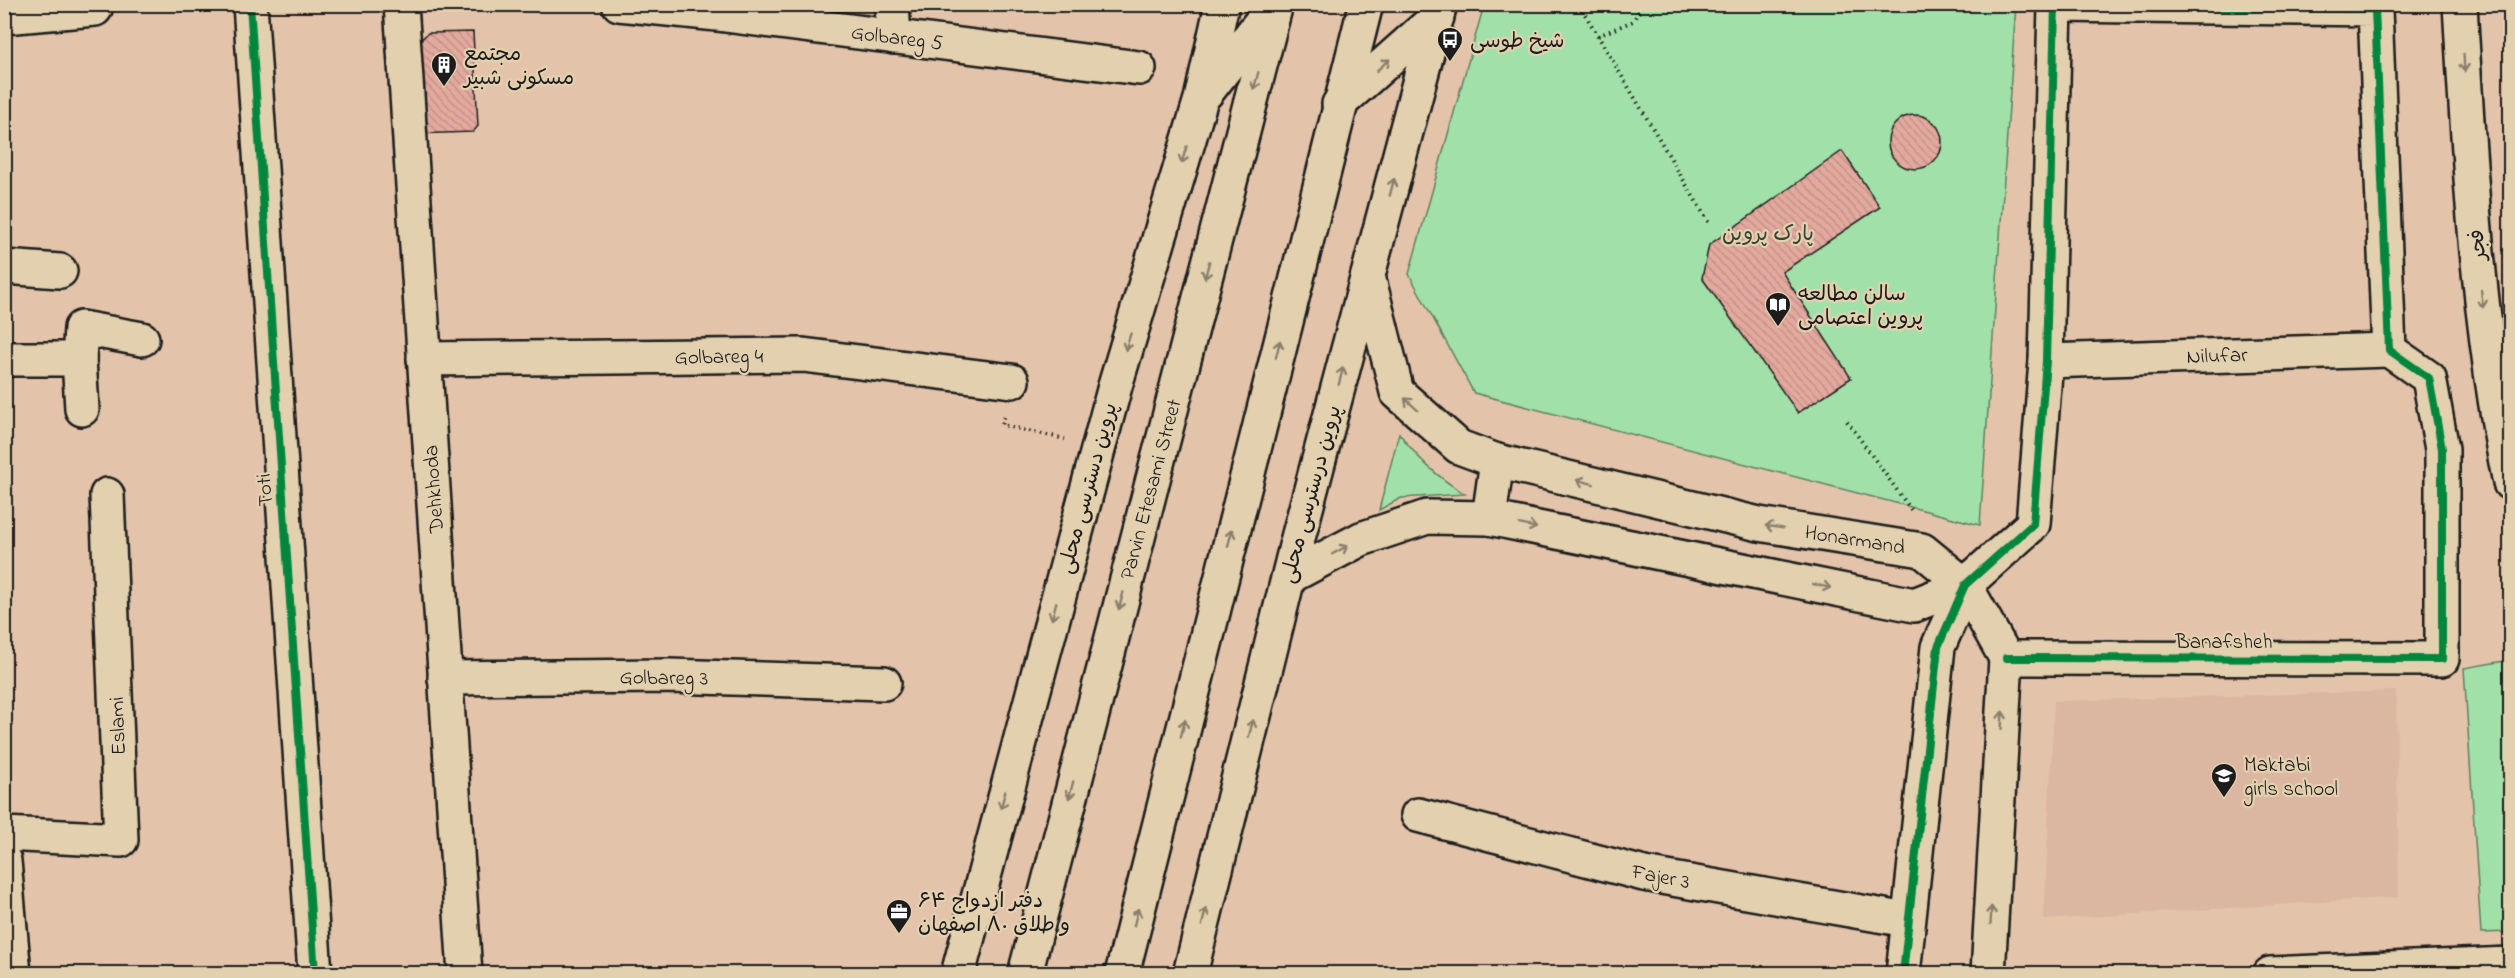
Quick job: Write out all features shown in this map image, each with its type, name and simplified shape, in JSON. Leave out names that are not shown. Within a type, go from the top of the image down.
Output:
[{"type":"street","name":"Toti","points":[[250,4],[315,974]]},
{"type":"street","name":"Dehkhoda","points":[[401,4],[465,974]]},
{"type":"street","name":"Golbareg 5","points":[[619,4],[1139,68]]},
{"type":"street","points":[[892,4],[894,37]]},
{"type":"street","name":"پروین دسترسی محلی","points":[[958,974],[1098,447],[1201,99],[1222,4]]},
{"type":"street","points":[[1201,99],[1276,4]]},
{"type":"street","name":"Parvin Etesami Street","points":[[1025,974],[1276,4]]},
{"type":"street","points":[[1122,974],[1366,4]]},
{"type":"street","points":[[1289,577],[1361,539],[1427,517],[1489,518],[1914,605],[1965,585],[2033,524],[2046,361],[2055,4],[2375,9],[2389,350]]},
{"type":"street","name":"فجر","points":[[2460,4],[2469,157],[2482,298],[2495,407],[2511,483]]},
{"type":"street","points":[[4,17],[95,9]]},
{"type":"street","points":[[1339,104],[1436,9]]},
{"type":"street","name":"پروین درسترسی محلی","points":[[1190,974],[1289,577],[1436,9]]},
{"type":"street","points":[[4,267],[60,272]]},
{"type":"street","name":"Honarmand","points":[[1368,276],[1397,392],[1459,447],[1497,461],[1759,524],[1922,550],[1965,585]]},
{"type":"street","points":[[82,409],[79,359],[81,328],[142,339]]},
{"type":"street","name":"Nilufar","points":[[2046,361],[2389,350]]},
{"type":"street","name":"Banafsheh","points":[[2006,658],[2442,659],[2442,449],[2428,378],[2389,350]]},
{"type":"street","name":"Golbareg 4","points":[[424,358],[803,355],[1012,381]]},
{"type":"street","points":[[4,359],[79,359]]},
{"type":"street","points":[[1489,518],[1497,461]]},
{"type":"street","name":"Eslami","points":[[4,834],[121,840],[107,495]]},
{"type":"street","points":[[1965,585],[2006,658],[1988,974]]},
{"type":"street","points":[[1903,974],[1938,647],[1965,585]]},
{"type":"street","name":"Golbareg 3","points":[[445,678],[669,676],[884,683]]},
{"type":"street","name":"Fajer 3","points":[[1418,815],[1644,874],[1907,920]]},
{"type":"street","points":[[4,861],[14,974]]},
{"type":"street","points":[[2270,974],[2511,964]]},
{"type":"path","points":[[1579,4],[1709,223]]},
{"type":"path","points":[[1598,36],[1633,21],[1644,4]]},
{"type":"path","points":[[1012,381],[1002,425],[1098,447]]},
{"type":"path","points":[[1848,421],[1917,518]]},
{"type":"shaded area","name":"Maktabi girls school","points":[[2396,691],[2399,897],[2044,920],[2054,701]]},
{"type":"green space","name":"پارک پروین","points":[[1484,5],[2016,5],[1980,525],[1474,393],[1409,274]]},
{"type":"green space","points":[[1399,433],[1429,467],[1465,494],[1401,498],[1379,510]]},
{"type":"green space","points":[[2510,660],[2510,932],[2481,933],[2464,668]]},
{"type":"building","name":"مجتمع مسکونی شبیر","points":[[473,32],[478,126],[473,132],[414,134],[409,51],[428,33]]},
{"type":"building","points":[[1915,115],[1925,117],[1934,123],[1940,132],[1942,142],[1940,152],[1934,161],[1925,167],[1915,169],[1905,167],[1896,161],[1890,152],[1888,142],[1890,132],[1896,123],[1905,117]]},
{"type":"building","name":"سالن مطالعه پروین اعتصامی","points":[[1842,151],[1880,207],[1782,272],[1851,378],[1798,413],[1702,278],[1709,245]]},
{"type":"cycle path","points":[[250,4],[315,974]]},
{"type":"cycle path","points":[[1903,974],[1938,647],[1965,585],[2033,524],[2046,361],[2055,5],[2375,9],[2389,350],[2429,378],[2442,449],[2442,659],[2006,658]]},
{"type":"place","name":"شیخ طوسی","points":[[1450,63]]},
{"type":"place","name":"مجتمع مسکونی شبیر","points":[[444,88]]},
{"type":"place","name":"سالن مطالعه پروین اعتصامی","points":[[1778,328]]},
{"type":"place","name":"Maktabi girls school","points":[[2224,799]]},
{"type":"place","name":"دفتر ازدواج ۶۴ و طلاق ۸۰ اصفهان","points":[[899,935]]}]
